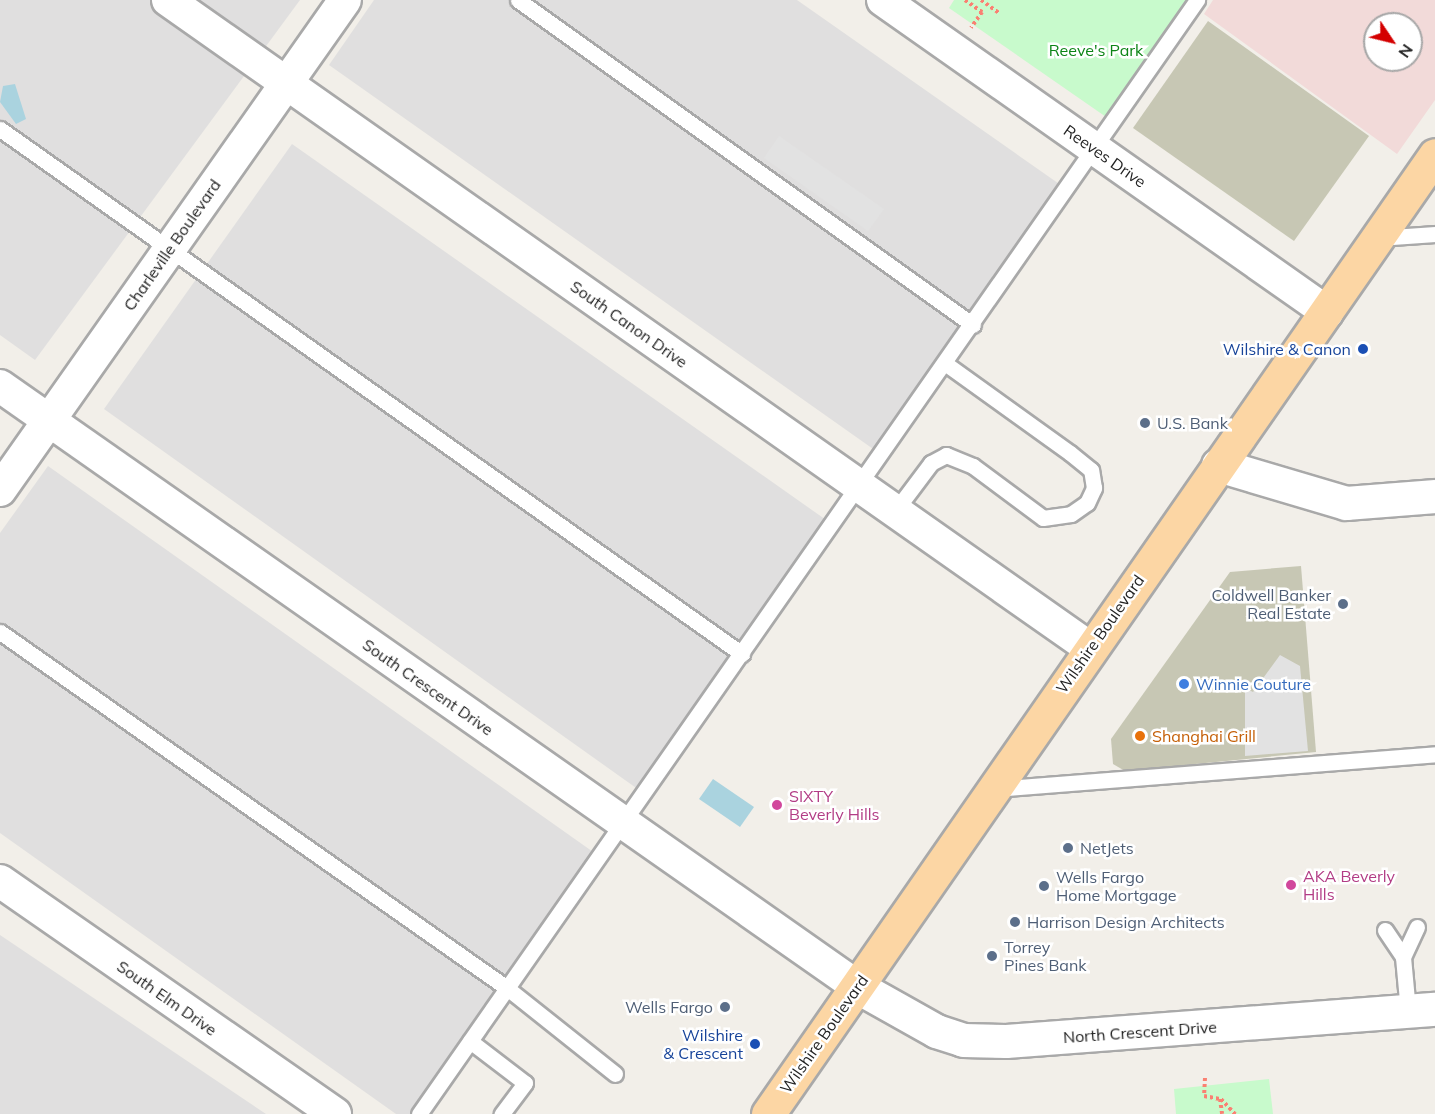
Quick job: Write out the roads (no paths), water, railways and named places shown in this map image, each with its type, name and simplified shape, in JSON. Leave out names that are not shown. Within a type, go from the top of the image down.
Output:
[{"type":"main road","name":"Wilshire Boulevard","points":[[768,1114],[858,987],[989,790],[1435,156]]},
{"type":"street","name":"South Canon Drive","points":[[168,0],[1090,648]]},
{"type":"street","name":"Charleville Boulevard","points":[[0,490],[345,0]]},
{"type":"street","name":"Reeves Drive","points":[[883,0],[1327,312]]},
{"type":"street","name":"South Crescent Drive","points":[[0,386],[858,987]]},
{"type":"street","points":[[1218,465],[1346,503],[1435,496]]},
{"type":"street","name":"South Elm Drive","points":[[0,881],[335,1114]]},
{"type":"street","name":"North Crescent Drive","points":[[858,987],[913,1022],[974,1040],[1422,1010]]},
{"type":"lane","points":[[518,0],[973,325]]},
{"type":"lane","points":[[419,1114],[861,488],[1197,0]]},
{"type":"lane","points":[[0,129],[742,654]]},
{"type":"lane","points":[[1377,238],[1435,234]]},
{"type":"lane","points":[[895,511],[931,463],[946,455],[973,466],[1043,518],[1071,514],[1088,503],[1094,488],[1091,470],[946,364]]},
{"type":"lane","points":[[0,632],[507,988],[615,1074]]},
{"type":"lane","points":[[989,790],[1435,754]]},
{"type":"lane","points":[[1403,957],[1418,927]]},
{"type":"lane","points":[[1385,930],[1403,957],[1422,1010]]},
{"type":"lane","points":[[470,1041],[525,1083],[502,1114]]},
{"type":"water","points":[[15,84],[26,119],[16,124],[0,102],[3,86]]},
{"type":"water","points":[[713,779],[754,807],[740,827],[699,799]]},
{"type":"place","name":"Wilshire & Canon","points":[[1363,349]]},
{"type":"place","name":"U.S. Bank","points":[[1145,423]]},
{"type":"place","name":"Coldwell Banker Real Estate","points":[[1343,604]]},
{"type":"place","name":"Winnie Couture","points":[[1184,684]]},
{"type":"place","name":"Shanghai Grill","points":[[1140,736]]},
{"type":"place","name":"SIXTY Beverly Hills","points":[[777,805]]},
{"type":"place","name":"NetJets","points":[[1068,848]]},
{"type":"place","name":"AKA Beverly Hills","points":[[1291,885]]},
{"type":"place","name":"Wells Fargo Home Mortgage","points":[[1044,886]]},
{"type":"place","name":"Harrison Design Architects","points":[[1015,922]]},
{"type":"place","name":"Torrey Pines Bank","points":[[992,956]]},
{"type":"place","name":"Wells Fargo","points":[[725,1007]]},
{"type":"place","name":"Wilshire & Crescent","points":[[755,1044]]},
{"type":"park label","name":"Reeve's Park","points":[[1096,50]]}]
